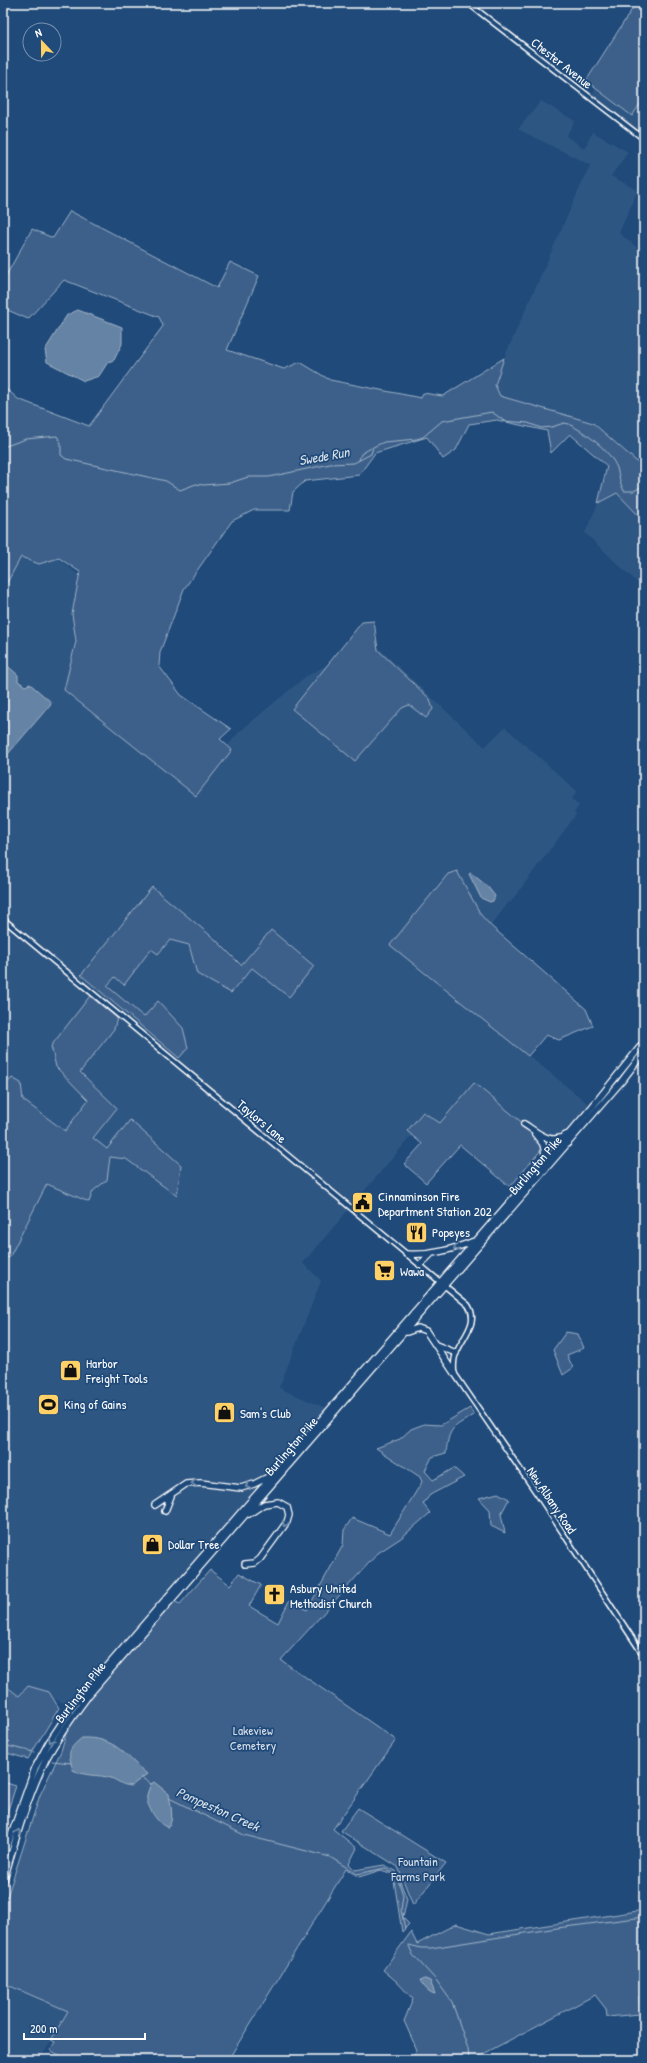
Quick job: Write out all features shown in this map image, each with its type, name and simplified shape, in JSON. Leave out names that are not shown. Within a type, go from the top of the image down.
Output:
[{"type":"highway","name":"Burlington Pike","points":[[3,1883],[34,1785],[47,1758],[70,1720],[101,1681],[404,1333],[479,1239],[546,1159],[570,1133],[644,1042]]},
{"type":"highway","name":"Burlington Pike","points":[[3,1858],[35,1768],[49,1742],[73,1706],[275,1473],[621,1082],[644,1052]]},
{"type":"highway","points":[[546,1159],[546,1151],[542,1142],[524,1124],[550,1139],[561,1138],[570,1133]]},
{"type":"highway","points":[[406,1254],[421,1255],[433,1253],[456,1248],[479,1239]]},
{"type":"highway","points":[[420,1265],[426,1257],[433,1253]]},
{"type":"highway","points":[[404,1333],[418,1328],[422,1329],[435,1343],[454,1373]]},
{"type":"highway","points":[[435,1343],[442,1348],[456,1353]]},
{"type":"highway","points":[[155,1505],[186,1484],[193,1482],[241,1488],[254,1484],[275,1473]]},
{"type":"highway","points":[[165,1512],[173,1492]]},
{"type":"highway","points":[[244,1517],[271,1502],[283,1504],[287,1507],[289,1515],[287,1522],[260,1559],[255,1563],[245,1564]]},
{"type":"street","name":"Chester Avenue","points":[[468,3],[644,139]]},
{"type":"street","name":"Taylors Lane","points":[[3,919],[443,1284],[472,1310],[471,1325],[456,1353]]},
{"type":"street","points":[[454,1373],[456,1353]]},
{"type":"street","name":"New Albany Road","points":[[454,1373],[540,1498],[644,1656]]},
{"type":"shaded area","points":[[644,5],[644,138],[590,98]]},
{"type":"shaded area","points":[[541,101],[575,121],[566,136],[584,148],[593,132],[628,152],[611,176],[638,190],[619,233],[644,253],[644,468],[593,423],[500,396],[495,385],[504,358],[590,165],[518,129]]},
{"type":"shaded area","points":[[78,310],[122,327],[122,344],[114,360],[108,362],[99,376],[84,381],[47,362],[45,350],[67,315]]},
{"type":"shaded area","points":[[617,493],[639,516],[644,515],[644,589],[585,533],[598,503]]},
{"type":"shaded area","points":[[3,520],[51,553],[84,579],[68,683],[192,789],[238,733],[305,677],[336,660],[359,630],[485,747],[505,727],[577,791],[572,799],[579,805],[574,813],[576,815],[510,903],[509,902],[444,986],[592,1107],[564,1137],[437,1129],[424,1121],[303,1263],[321,1281],[279,1388],[330,1410],[73,1706],[26,1689],[19,1696],[3,1684]]},
{"type":"shaded area","points":[[3,662],[18,675],[18,681],[25,686],[30,684],[51,702],[8,754],[3,752]]},
{"type":"shaded area","points":[[471,873],[487,886],[495,896],[493,901],[490,902],[481,898],[469,874]]},
{"type":"shaded area","points":[[82,1738],[94,1738],[119,1748],[147,1774],[131,1786],[122,1784],[111,1778],[87,1775],[73,1770],[70,1760],[70,1752]]},
{"type":"shaded area","points":[[154,1782],[169,1794],[172,1816],[168,1827],[158,1821],[148,1803],[148,1792],[151,1784]]},
{"type":"shaded area","points":[[425,1979],[430,1981],[435,1994],[426,1989],[420,1980]]},
{"type":"shaded area","points":[[3,1983],[68,2011],[40,2060],[3,2060]]},
{"type":"green space","points":[[636,3],[644,3],[644,98],[632,116],[586,81]]},
{"type":"green space","points":[[70,211],[217,288],[230,262],[259,276],[227,350],[284,369],[300,362],[330,380],[421,398],[423,393],[443,396],[504,358],[495,385],[500,396],[593,423],[644,468],[644,515],[639,516],[617,493],[598,503],[607,466],[570,434],[551,453],[547,431],[497,420],[469,424],[456,450],[443,459],[427,437],[375,453],[359,475],[305,481],[293,492],[290,510],[254,510],[232,521],[184,589],[160,652],[159,666],[181,695],[231,729],[220,739],[232,750],[196,796],[64,690],[76,641],[72,614],[80,572],[59,558],[39,564],[21,557],[3,590],[3,386],[18,399],[89,426],[163,326],[159,317],[64,280],[28,319],[3,308],[3,281],[32,229],[53,238]]},
{"type":"green space","points":[[374,621],[378,650],[430,699],[433,709],[426,718],[409,705],[402,708],[355,761],[292,709],[362,622]]},
{"type":"green space","points":[[457,871],[481,915],[491,926],[586,1009],[593,1026],[559,1040],[546,1035],[528,1056],[390,945],[448,874]]},
{"type":"green space","points":[[152,887],[216,940],[241,965],[271,930],[314,966],[289,997],[252,968],[231,993],[197,974],[189,945],[170,940],[158,954],[151,949],[124,985],[115,977],[107,986],[144,1017],[158,1001],[183,1028],[188,1048],[179,1058],[81,975]]},
{"type":"green space","points":[[90,996],[117,1018],[114,1029],[80,1072],[117,1108],[93,1138],[107,1149],[130,1120],[181,1165],[177,1196],[126,1159],[110,1157],[107,1180],[93,1191],[89,1202],[47,1184],[9,1258],[3,1256],[3,1087],[12,1078],[21,1083],[23,1100],[65,1131],[88,1100],[56,1067],[51,1046]]},
{"type":"green space","points":[[474,1083],[547,1143],[510,1187],[460,1145],[426,1183],[404,1164],[422,1144],[407,1131],[423,1112],[440,1123]]},
{"type":"green space","points":[[566,1332],[578,1334],[584,1348],[567,1355],[573,1368],[563,1375],[553,1350]]},
{"type":"green space","name":"Lakeview Cemetery","points":[[470,1408],[474,1415],[453,1429],[450,1433],[446,1453],[432,1457],[425,1471],[433,1480],[454,1468],[464,1477],[430,1495],[423,1504],[430,1513],[401,1538],[378,1553],[281,1660],[396,1740],[333,1829],[357,1848],[349,1864],[355,1870],[384,1865],[396,1871],[407,1899],[403,1918],[409,1924],[402,1932],[393,1874],[381,1870],[359,1877],[346,1869],[228,2060],[68,2060],[50,2050],[55,2042],[51,2040],[68,2011],[3,1983],[3,1895],[7,1897],[40,1795],[61,1751],[70,1720],[171,1600],[180,1604],[210,1570],[230,1585],[239,1573],[261,1585],[249,1606],[278,1623],[289,1601],[307,1610],[343,1545],[344,1530],[352,1518],[390,1534],[422,1482],[420,1477],[376,1448],[400,1439],[411,1429],[424,1424],[441,1425]]},
{"type":"green space","points":[[498,1493],[509,1499],[501,1514],[505,1533],[491,1526],[490,1510],[479,1498]]},
{"type":"green space","points":[[3,1684],[19,1696],[28,1686],[49,1692],[59,1708],[28,1759],[3,1752]]},
{"type":"green space","points":[[3,1782],[16,1786],[3,1825]]},
{"type":"green space","name":"Fountain Farms Park","points":[[358,1808],[446,1863],[413,1905],[398,1867],[341,1831]]},
{"type":"green space","points":[[644,1910],[644,2000],[639,1996],[640,2014],[607,2017],[606,2009],[595,1995],[472,2060],[412,2060],[417,2050],[404,2021],[413,1999],[383,1970],[411,1932],[417,1944],[456,1924],[489,1934]]},
{"type":"waterway","name":"Swede Run","points":[[3,447],[26,439],[57,436],[61,443],[61,455],[66,459],[166,481],[180,490],[196,484],[203,485],[230,483],[248,477],[269,477],[330,464],[354,463],[371,454],[373,447],[384,442],[417,439],[423,437],[442,421],[492,412],[504,421],[528,423],[541,428],[552,427],[564,423],[569,424],[590,437],[614,461],[624,491],[634,491],[644,485]]},
{"type":"waterway","points":[[359,460],[361,454],[371,448]]},
{"type":"waterway","points":[[3,475],[9,477]]},
{"type":"waterway","name":"Pompeston Creek","points":[[3,1712],[8,1726],[3,1736]]},
{"type":"waterway","name":"Pompeston Creek","points":[[3,1745],[34,1752]]},
{"type":"waterway","name":"Pompeston Creek","points":[[52,1761],[71,1763]]},
{"type":"waterway","name":"Pompeston Creek","points":[[142,1778],[151,1784]]},
{"type":"waterway","name":"Pompeston Creek","points":[[169,1798],[244,1835],[330,1857],[357,1874],[385,1868],[396,1874],[403,1895],[401,1910],[405,1929]]},
{"type":"waterway","points":[[409,1945],[421,1948],[431,1948],[557,1928],[644,1917]]},
{"type":"waterway","name":"Pompeston Creek","points":[[409,1946],[413,1955],[436,1980],[452,2002],[468,2049],[469,2060]]},
{"type":"place","name":"Cinnaminson Fire Department Station 202","points":[[363,1203]]},
{"type":"place","name":"Popeyes","points":[[416,1232]]},
{"type":"place","name":"Wawa","points":[[384,1271]]},
{"type":"place","name":"Harbor Freight Tools","points":[[71,1370]]},
{"type":"place","name":"King of Gains","points":[[49,1404]]},
{"type":"place","name":"Sam's Club","points":[[224,1413]]},
{"type":"place","name":"Dollar Tree","points":[[153,1544]]},
{"type":"place","name":"Asbury United Methodist Church","points":[[275,1595]]}]
